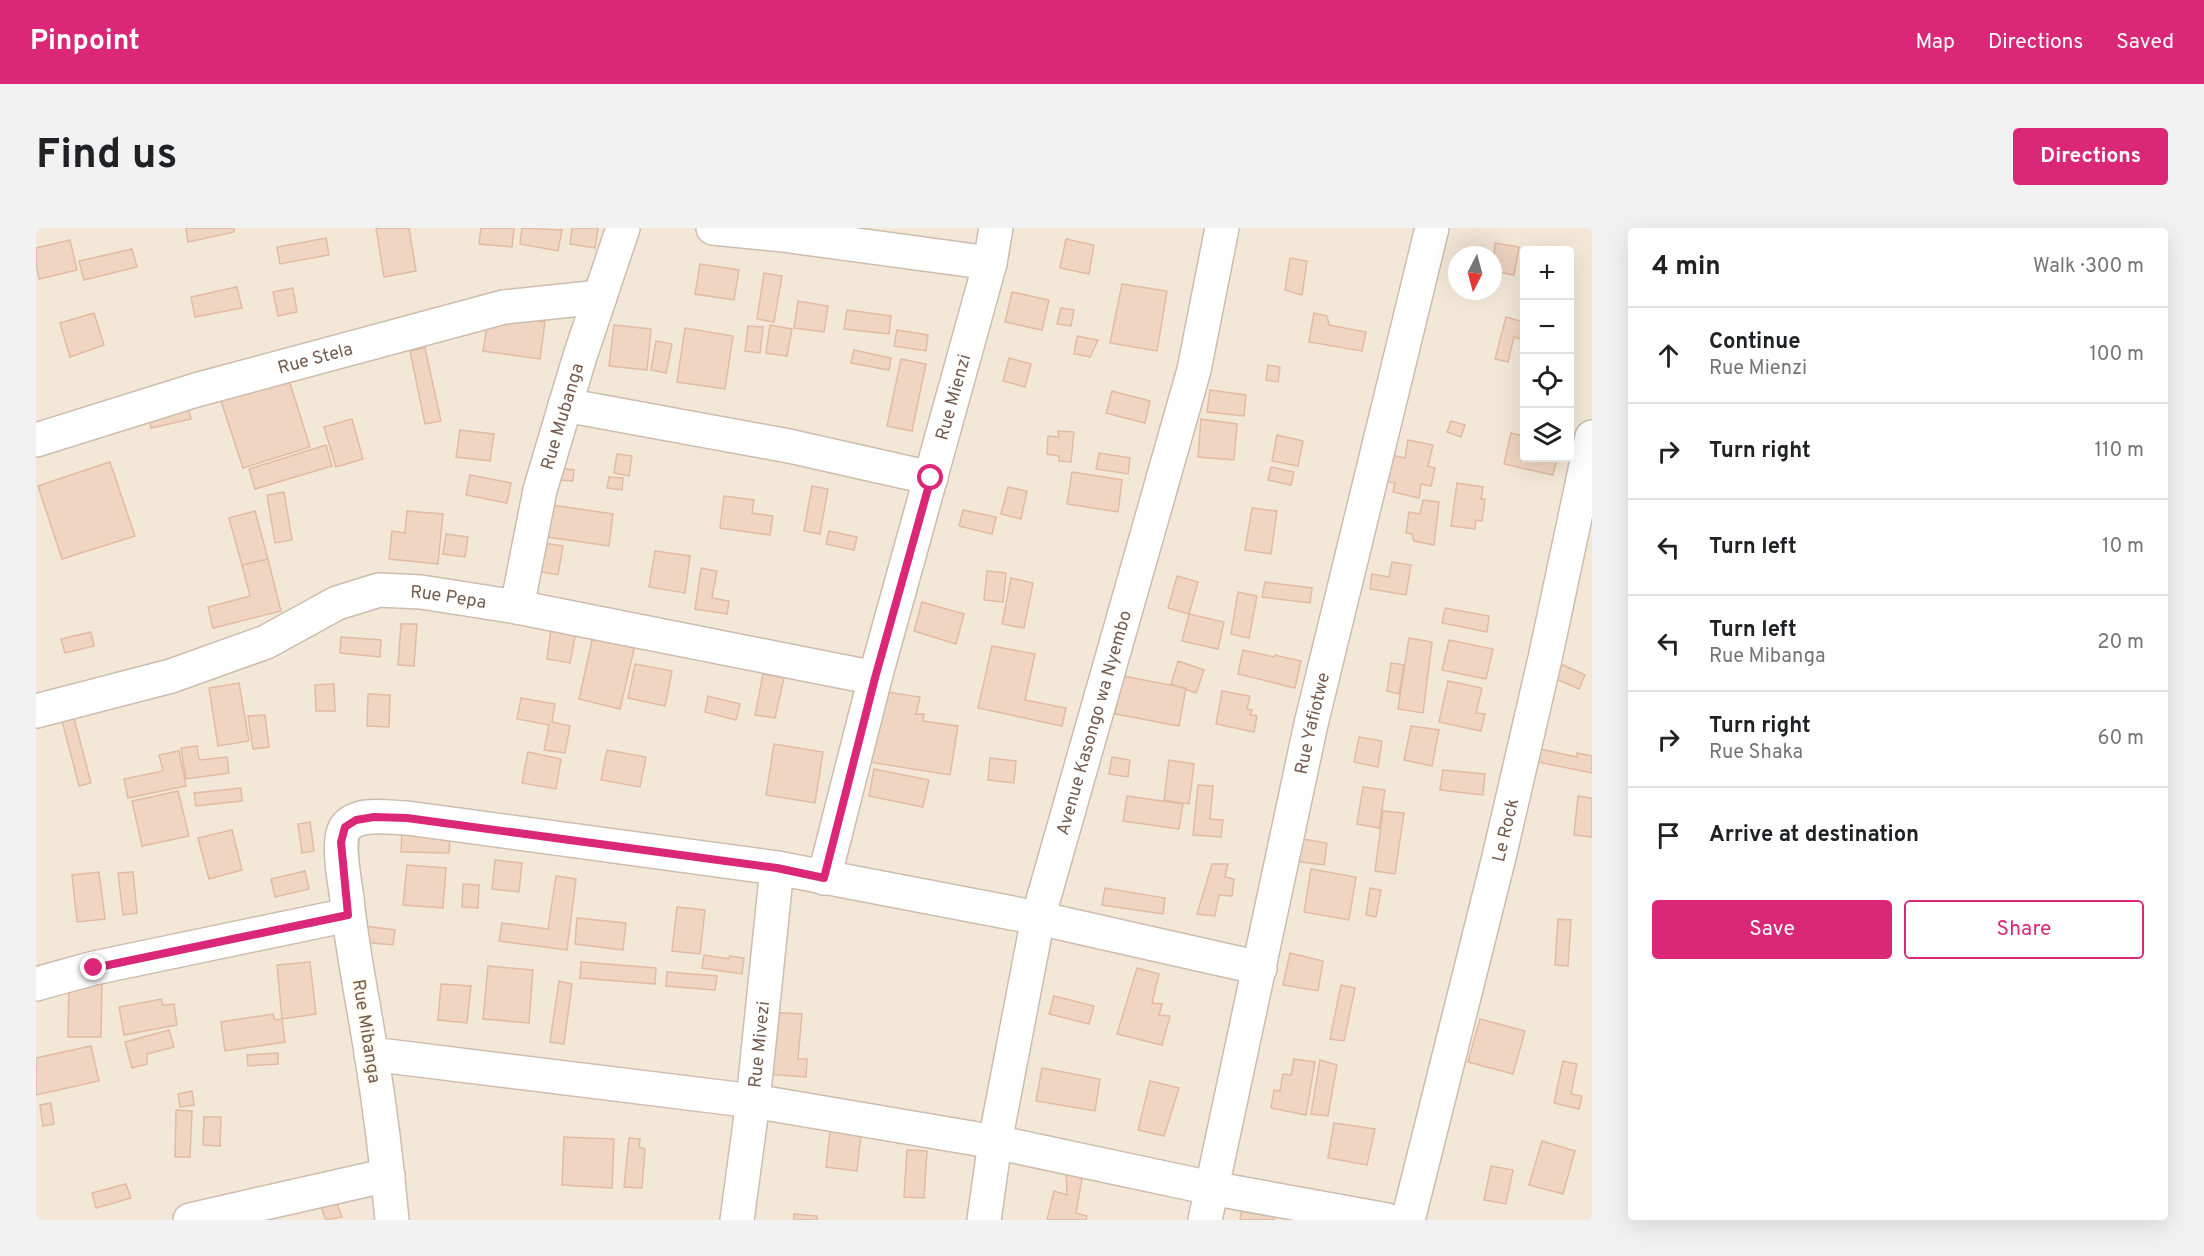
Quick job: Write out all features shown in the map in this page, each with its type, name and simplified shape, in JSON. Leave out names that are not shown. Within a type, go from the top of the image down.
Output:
[{"type":"street","name":"Rue Mubanga","points":[[517,607],[540,490],[623,228]]},
{"type":"street","points":[[713,228],[783,235],[990,263]]},
{"type":"street","name":"Rue Mienzi","points":[[824,878],[875,678],[990,263],[996,228]]},
{"type":"street","name":"Avenue Kasongo wa Nyembo","points":[[984,1220],[995,1142],[1038,918],[1194,370],[1222,228]]},
{"type":"street","name":"Rue Yafiotwe","points":[[1205,1220],[1311,724],[1432,228]]},
{"type":"street","name":"Rue Stela","points":[[36,440],[196,390],[504,307],[600,297]]},
{"type":"street","points":[[566,405],[789,446],[931,478]]},
{"type":"street","name":"Le Rock","points":[[1408,1220],[1502,846],[1592,438]]},
{"type":"street","name":"Rue Pepa","points":[[36,711],[171,676],[266,642],[337,603],[379,590],[421,592],[517,607],[875,678]]},
{"type":"street","name":"Rue Mibanga","points":[[392,1220],[388,1174],[371,1054],[348,915],[341,842],[345,827],[356,820],[374,817],[407,818],[777,868]]},
{"type":"street","points":[[777,868],[1038,918],[1260,968]]},
{"type":"street","name":"Rue Mivezi","points":[[737,1220],[753,1101],[777,868]]},
{"type":"street","points":[[36,984],[94,968],[348,915]]},
{"type":"street","points":[[371,1054],[753,1101],[995,1142],[1211,1188],[1387,1220]]},
{"type":"street","points":[[190,1220],[388,1174]]},
{"type":"shaded area","points":[[36,228],[1592,228],[1592,1220],[36,1220]]},
{"type":"building","points":[[186,228],[234,228],[234,232],[188,242]]},
{"type":"building","points":[[376,228],[409,228],[416,271],[384,277]]},
{"type":"building","points":[[481,228],[514,228],[512,247],[479,244]]},
{"type":"building","points":[[522,228],[562,230],[558,251],[520,244]]},
{"type":"building","points":[[572,228],[598,228],[595,248],[570,244]]},
{"type":"building","points":[[326,238],[329,255],[280,264],[277,247]]},
{"type":"building","points":[[1066,239],[1094,245],[1089,274],[1060,268]]},
{"type":"building","points":[[70,240],[77,270],[39,279],[36,248]]},
{"type":"building","points":[[1495,243],[1519,247],[1514,275],[1502,273],[1502,246],[1495,246]]},
{"type":"building","points":[[132,249],[137,267],[84,280],[79,261]]},
{"type":"building","points":[[1290,258],[1307,261],[1302,295],[1285,290]]},
{"type":"building","points":[[700,264],[739,270],[734,300],[695,294]]},
{"type":"building","points":[[764,273],[782,276],[774,322],[757,319]]},
{"type":"building","points":[[1122,284],[1167,291],[1157,351],[1110,343]]},
{"type":"building","points":[[237,287],[242,308],[195,317],[191,297]]},
{"type":"building","points":[[293,288],[297,312],[278,316],[273,292]]},
{"type":"building","points":[[1012,292],[1049,300],[1042,330],[1005,322]]},
{"type":"building","points":[[798,301],[828,306],[824,332],[794,328]]},
{"type":"building","points":[[1061,308],[1074,310],[1071,326],[1057,324]]},
{"type":"building","points":[[847,310],[891,316],[889,334],[844,329]]},
{"type":"building","points":[[94,313],[104,345],[70,357],[60,323]]},
{"type":"building","points":[[1314,313],[1327,316],[1329,325],[1366,332],[1362,351],[1309,342]]},
{"type":"building","points":[[489,314],[545,322],[540,359],[483,351]]},
{"type":"building","points":[[1506,317],[1520,321],[1520,339],[1514,337],[1508,362],[1495,359]]},
{"type":"building","points":[[614,325],[651,329],[647,370],[609,366]]},
{"type":"building","points":[[770,325],[792,329],[787,356],[766,353]]},
{"type":"building","points":[[748,326],[763,327],[760,353],[745,351]]},
{"type":"building","points":[[685,328],[733,336],[725,389],[677,382]]},
{"type":"building","points":[[897,330],[928,335],[926,351],[894,346]]},
{"type":"building","points":[[1077,336],[1098,340],[1090,357],[1074,354]]},
{"type":"building","points":[[656,341],[672,344],[666,373],[651,370]]},
{"type":"building","points":[[425,348],[441,421],[425,424],[410,351]]},
{"type":"building","points":[[854,350],[891,358],[889,370],[851,363]]},
{"type":"building","points":[[1009,358],[1031,364],[1025,387],[1003,381]]},
{"type":"building","points":[[901,359],[926,364],[912,431],[887,426]]},
{"type":"building","points":[[1268,365],[1280,367],[1278,382],[1266,380]]},
{"type":"building","points":[[289,380],[310,447],[243,468],[221,401]]},
{"type":"building","points":[[1210,390],[1246,395],[1244,416],[1207,412]]},
{"type":"building","points":[[1112,391],[1150,401],[1145,423],[1106,413]]},
{"type":"building","points":[[186,399],[191,419],[151,428],[146,408]]},
{"type":"building","points":[[352,419],[363,459],[336,467],[324,427]]},
{"type":"building","points":[[1201,419],[1237,424],[1234,460],[1198,457]]},
{"type":"building","points":[[1451,421],[1465,425],[1461,437],[1447,432]]},
{"type":"building","points":[[460,430],[494,434],[490,461],[456,457]]},
{"type":"building","points":[[1058,431],[1074,432],[1071,462],[1059,461],[1059,456],[1047,454],[1048,436],[1059,437]]},
{"type":"building","points":[[1511,433],[1520,435],[1520,462],[1556,462],[1553,475],[1504,464]]},
{"type":"building","points":[[1277,435],[1303,441],[1298,466],[1272,461]]},
{"type":"building","points":[[1408,440],[1433,445],[1428,466],[1435,468],[1431,486],[1421,484],[1419,498],[1393,492],[1395,483],[1376,480],[1382,453],[1405,458]]},
{"type":"building","points":[[326,445],[332,466],[255,489],[249,469]]},
{"type":"building","points":[[1099,453],[1130,458],[1128,474],[1096,469]]},
{"type":"building","points":[[617,454],[632,456],[629,476],[614,473]]},
{"type":"building","points":[[110,462],[135,536],[62,559],[38,486]]},
{"type":"building","points":[[1271,467],[1294,472],[1291,485],[1268,480]]},
{"type":"building","points":[[560,468],[574,470],[573,481],[559,480]]},
{"type":"building","points":[[1072,472],[1122,480],[1118,512],[1067,504]]},
{"type":"building","points":[[470,475],[511,483],[507,503],[466,495]]},
{"type":"building","points":[[609,477],[623,478],[622,490],[607,488]]},
{"type":"building","points":[[1457,483],[1483,487],[1481,499],[1485,499],[1482,521],[1476,520],[1475,529],[1451,526]]},
{"type":"building","points":[[812,486],[828,489],[820,534],[804,531]]},
{"type":"building","points":[[1008,487],[1027,491],[1021,519],[1001,514]]},
{"type":"building","points":[[284,492],[292,540],[275,543],[267,495]]},
{"type":"building","points":[[724,496],[754,500],[752,513],[773,516],[770,535],[720,528]]},
{"type":"building","points":[[1423,500],[1439,502],[1434,545],[1414,541],[1412,534],[1406,533],[1409,512],[1420,514]]},
{"type":"building","points":[[552,505],[613,514],[609,546],[547,537]]},
{"type":"building","points":[[1252,508],[1277,511],[1271,554],[1245,550]]},
{"type":"building","points":[[963,510],[996,517],[992,534],[959,526]]},
{"type":"building","points":[[255,511],[268,559],[242,565],[229,518]]},
{"type":"building","points":[[407,511],[443,514],[438,564],[389,559],[392,531],[405,533]]},
{"type":"building","points":[[829,531],[857,537],[854,550],[826,544]]},
{"type":"building","points":[[446,534],[468,537],[465,557],[443,554]]},
{"type":"building","points":[[535,542],[563,546],[558,575],[530,570]]},
{"type":"building","points":[[655,551],[690,556],[685,593],[649,587]]},
{"type":"building","points":[[268,559],[281,611],[213,628],[208,607],[250,596],[242,565]]},
{"type":"building","points":[[1392,562],[1411,565],[1406,595],[1370,589],[1372,574],[1389,577]]},
{"type":"building","points":[[701,568],[717,571],[712,598],[729,601],[727,614],[695,609]]},
{"type":"building","points":[[987,571],[1006,573],[1003,602],[984,600]]},
{"type":"building","points":[[1177,576],[1198,582],[1189,614],[1168,608]]},
{"type":"building","points":[[1011,578],[1033,583],[1024,628],[1002,624]]},
{"type":"building","points":[[1265,582],[1312,588],[1310,603],[1262,597]]},
{"type":"building","points":[[1238,592],[1257,596],[1249,638],[1231,634]]},
{"type":"building","points":[[922,602],[964,614],[956,644],[914,631]]},
{"type":"building","points":[[1445,608],[1489,616],[1487,632],[1442,623]]},
{"type":"building","points":[[1189,614],[1224,622],[1218,649],[1182,641]]},
{"type":"building","points":[[552,622],[577,626],[570,663],[547,659]]},
{"type":"building","points":[[401,624],[417,624],[414,666],[398,665]]},
{"type":"building","points":[[91,632],[94,646],[65,653],[61,639]]},
{"type":"building","points":[[593,636],[635,645],[620,709],[579,699]]},
{"type":"building","points":[[341,637],[381,640],[380,657],[340,653]]},
{"type":"building","points":[[1409,638],[1432,642],[1423,713],[1398,709]]},
{"type":"building","points":[[1449,640],[1493,649],[1486,679],[1442,670]]},
{"type":"building","points":[[992,646],[1035,654],[1025,700],[1066,708],[1062,726],[978,708]]},
{"type":"building","points":[[1243,650],[1301,661],[1295,688],[1238,674]]},
{"type":"building","points":[[1178,661],[1204,670],[1196,693],[1171,684]]},
{"type":"building","points":[[1556,662],[1585,675],[1579,689],[1549,676]]},
{"type":"building","points":[[1391,663],[1404,665],[1399,694],[1387,691]]},
{"type":"building","points":[[635,664],[672,671],[665,706],[628,698]]},
{"type":"building","points":[[763,674],[784,678],[775,718],[755,715]]},
{"type":"building","points":[[1123,676],[1186,688],[1179,726],[1115,714]]},
{"type":"building","points":[[1448,681],[1482,688],[1476,713],[1485,714],[1481,731],[1439,722]]},
{"type":"building","points":[[239,683],[249,741],[218,746],[209,688]]},
{"type":"building","points":[[334,684],[335,711],[316,711],[315,685]]},
{"type":"building","points":[[880,691],[920,697],[916,714],[924,714],[923,721],[958,726],[950,775],[869,762]]},
{"type":"building","points":[[1222,691],[1250,696],[1247,709],[1252,710],[1250,715],[1257,716],[1254,732],[1216,724]]},
{"type":"building","points":[[368,694],[390,695],[389,727],[367,726]]},
{"type":"building","points":[[708,696],[740,704],[736,720],[705,712]]},
{"type":"building","points":[[521,698],[555,704],[552,722],[570,726],[565,753],[544,750],[549,725],[517,719]]},
{"type":"building","points":[[71,706],[91,783],[79,786],[59,709]]},
{"type":"building","points":[[265,715],[269,747],[253,749],[248,716]]},
{"type":"building","points":[[1411,726],[1439,730],[1432,766],[1404,760]]},
{"type":"building","points":[[1359,737],[1382,741],[1378,767],[1354,762]]},
{"type":"building","points":[[774,744],[823,752],[815,803],[766,795]]},
{"type":"building","points":[[197,746],[199,760],[227,757],[229,773],[186,779],[181,748]]},
{"type":"building","points":[[1535,748],[1577,757],[1577,753],[1592,756],[1592,773],[1533,761]]},
{"type":"building","points":[[607,750],[646,757],[640,787],[601,780]]},
{"type":"building","points":[[179,751],[186,786],[128,798],[124,779],[163,771],[159,755]]},
{"type":"building","points":[[528,752],[561,759],[556,789],[522,783]]},
{"type":"building","points":[[1112,757],[1130,760],[1128,777],[1109,774]]},
{"type":"building","points":[[990,758],[1016,761],[1014,783],[988,780]]},
{"type":"building","points":[[1169,760],[1194,764],[1189,804],[1164,800]]},
{"type":"building","points":[[874,769],[929,780],[923,807],[869,796]]},
{"type":"building","points":[[1443,770],[1485,774],[1483,795],[1440,790]]},
{"type":"building","points":[[1198,785],[1213,786],[1210,819],[1223,820],[1221,837],[1193,835]]},
{"type":"building","points":[[1363,787],[1385,790],[1379,828],[1357,824]]},
{"type":"building","points":[[241,788],[242,801],[196,806],[194,793]]},
{"type":"building","points":[[178,791],[189,836],[142,846],[132,801]]},
{"type":"building","points":[[1127,796],[1183,804],[1179,829],[1123,821]]},
{"type":"building","points":[[1578,796],[1592,798],[1592,837],[1574,835]]},
{"type":"building","points":[[1383,811],[1404,813],[1395,874],[1375,871]]},
{"type":"building","points":[[310,822],[314,851],[302,853],[298,824]]},
{"type":"building","points":[[232,830],[242,870],[209,879],[198,838]]},
{"type":"building","points":[[402,831],[450,833],[449,853],[401,852]]},
{"type":"building","points":[[1297,838],[1327,843],[1324,865],[1294,861]]},
{"type":"building","points":[[495,860],[522,863],[519,892],[492,889]]},
{"type":"building","points":[[1212,864],[1228,864],[1225,877],[1234,879],[1232,896],[1219,895],[1215,916],[1197,914]]},
{"type":"building","points":[[407,865],[446,868],[443,908],[403,905]]},
{"type":"building","points":[[1311,869],[1356,877],[1349,920],[1304,912]]},
{"type":"building","points":[[305,871],[309,889],[275,897],[271,879]]},
{"type":"building","points":[[99,872],[105,919],[77,922],[72,875]]},
{"type":"building","points":[[133,872],[137,913],[123,915],[118,873]]},
{"type":"building","points":[[556,876],[576,879],[567,950],[499,941],[502,923],[548,929]]},
{"type":"building","points":[[463,884],[479,885],[478,908],[462,907]]},
{"type":"building","points":[[1105,888],[1165,898],[1163,914],[1102,905]]},
{"type":"building","points":[[1370,888],[1381,890],[1376,917],[1366,915]]},
{"type":"building","points":[[677,907],[705,910],[700,954],[672,951]]},
{"type":"building","points":[[577,918],[626,923],[623,950],[575,944]]},
{"type":"building","points":[[1558,919],[1571,920],[1568,966],[1555,965]]},
{"type":"building","points":[[365,926],[395,930],[393,945],[364,942]]},
{"type":"building","points":[[1290,953],[1323,961],[1318,991],[1283,985]]},
{"type":"building","points":[[704,955],[729,959],[730,956],[744,958],[742,974],[702,968]]},
{"type":"building","points":[[310,962],[316,1014],[282,1019],[277,965]]},
{"type":"building","points":[[581,962],[656,968],[655,984],[580,978]]},
{"type":"building","points":[[488,966],[533,970],[529,1023],[483,1019]]},
{"type":"building","points":[[1137,968],[1159,974],[1152,1003],[1162,1004],[1159,1015],[1170,1016],[1162,1045],[1117,1034]]},
{"type":"building","points":[[667,972],[717,976],[715,990],[666,986]]},
{"type":"building","points":[[69,978],[102,978],[101,1037],[68,1037]]},
{"type":"building","points":[[559,981],[572,984],[564,1044],[550,1042]]},
{"type":"building","points":[[441,984],[471,986],[467,1023],[438,1020]]},
{"type":"building","points":[[1341,985],[1355,988],[1344,1041],[1330,1039]]},
{"type":"building","points":[[1054,996],[1094,1006],[1089,1024],[1049,1014]]},
{"type":"building","points":[[161,999],[163,1005],[174,1004],[177,1025],[124,1035],[119,1007]]},
{"type":"building","points":[[770,1012],[802,1014],[798,1059],[807,1059],[806,1077],[765,1074]]},
{"type":"building","points":[[273,1014],[275,1020],[282,1019],[285,1042],[225,1051],[221,1022]]},
{"type":"building","points":[[1480,1019],[1525,1031],[1513,1074],[1468,1062]]},
{"type":"building","points":[[169,1030],[174,1047],[147,1054],[147,1064],[132,1068],[125,1042]]},
{"type":"building","points":[[91,1046],[99,1081],[36,1095],[36,1058]]},
{"type":"building","points":[[278,1053],[278,1064],[248,1066],[247,1055]]},
{"type":"building","points":[[1294,1059],[1315,1062],[1306,1115],[1271,1108],[1274,1090],[1280,1091],[1283,1074],[1291,1075]]},
{"type":"building","points":[[1320,1060],[1337,1065],[1328,1116],[1311,1114]]},
{"type":"building","points":[[1563,1061],[1577,1064],[1571,1094],[1582,1096],[1579,1109],[1554,1103]]},
{"type":"building","points":[[1042,1068],[1100,1079],[1095,1111],[1036,1101]]},
{"type":"building","points":[[1150,1081],[1179,1088],[1164,1136],[1138,1130]]},
{"type":"building","points":[[192,1091],[194,1105],[180,1107],[178,1094]]},
{"type":"building","points":[[51,1103],[54,1124],[43,1126],[40,1105]]},
{"type":"building","points":[[176,1110],[192,1111],[190,1157],[175,1157]]},
{"type":"building","points":[[204,1117],[221,1117],[220,1146],[203,1145]]},
{"type":"building","points":[[1334,1123],[1375,1129],[1367,1165],[1328,1158]]},
{"type":"building","points":[[830,1131],[861,1135],[857,1171],[826,1167]]},
{"type":"building","points":[[564,1137],[614,1139],[612,1188],[562,1185]]},
{"type":"building","points":[[629,1138],[640,1139],[639,1147],[645,1149],[642,1188],[624,1187]]},
{"type":"building","points":[[1542,1141],[1575,1151],[1563,1194],[1529,1185]]},
{"type":"building","points":[[907,1150],[927,1151],[924,1198],[904,1197]]},
{"type":"building","points":[[1491,1166],[1513,1170],[1506,1204],[1484,1200]]},
{"type":"building","points":[[1066,1171],[1083,1173],[1076,1213],[1087,1216],[1086,1220],[1047,1220],[1054,1191],[1067,1195]]},
{"type":"building","points":[[126,1184],[131,1198],[96,1208],[92,1193]]},
{"type":"building","points":[[333,1194],[342,1217],[326,1220],[318,1199]]},
{"type":"building","points":[[1242,1209],[1275,1215],[1274,1220],[1240,1220]]},
{"type":"building","points":[[794,1214],[817,1216],[817,1220],[794,1220]]},
{"type":"route","points":[[94,968],[348,915],[341,842],[345,827],[356,820],[374,817],[407,818],[777,868],[824,878],[875,678],[931,478]]}]
